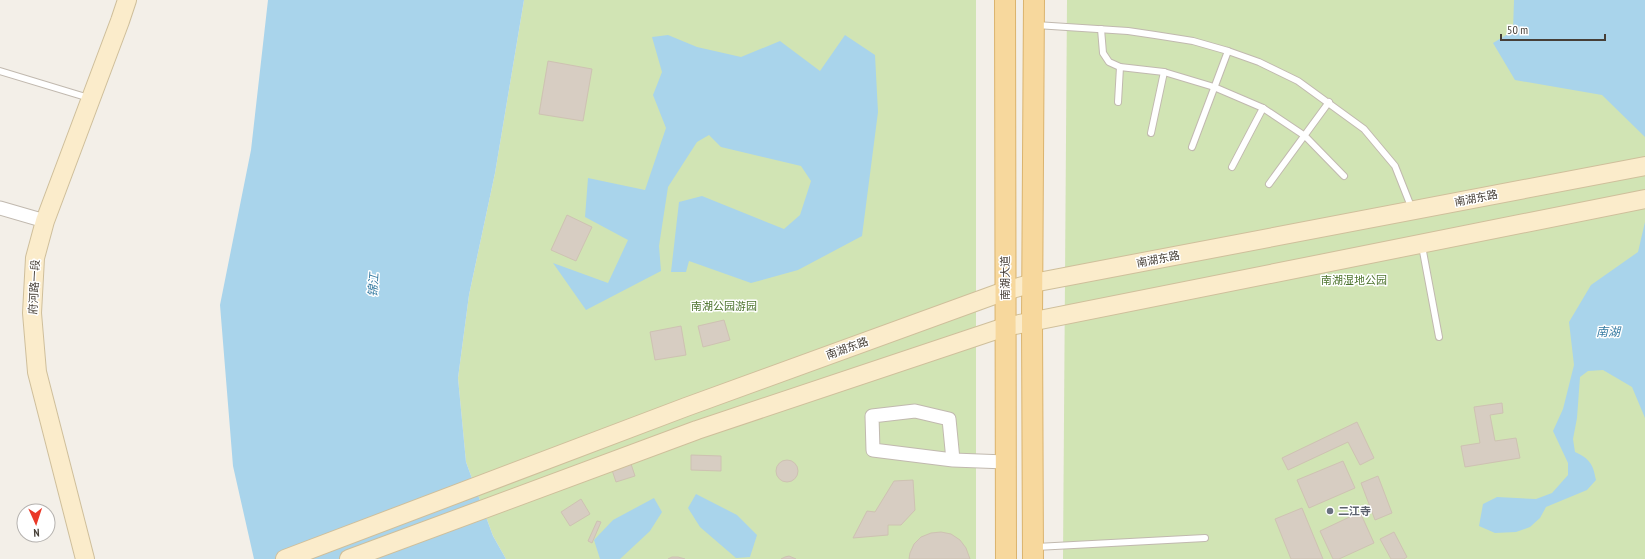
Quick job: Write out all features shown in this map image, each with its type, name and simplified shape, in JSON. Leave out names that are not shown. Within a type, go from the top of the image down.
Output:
[{"type":"main road","name":"府河路一段","points":[[85,559],[37,372],[32,305],[35,258],[45,221],[127,0]]},
{"type":"main road","name":"南湖大道","points":[[1006,0],[1006,558]]},
{"type":"main road","points":[[1033,553],[1032,321],[1034,0]]},
{"type":"main road","name":"南湖东路","points":[[285,559],[686,407],[1005,291],[1033,283],[1645,166]]},
{"type":"main road","points":[[349,559],[697,430],[1005,327],[1639,200]]},
{"type":"street","points":[[0,208],[45,221]]},
{"type":"street","points":[[953,460],[949,419],[915,411],[872,416],[873,450],[953,460],[1006,462]]},
{"type":"lane","points":[[1034,25],[1101,29],[1155,35],[1193,42],[1228,51],[1259,62],[1298,81],[1329,102],[1364,129],[1395,166],[1413,210]]},
{"type":"lane","points":[[1101,29],[1103,53],[1109,62],[1120,67],[1164,72],[1214,87],[1263,108],[1304,136],[1344,176]]},
{"type":"lane","points":[[1192,147],[1228,51]]},
{"type":"lane","points":[[1118,102],[1120,67]]},
{"type":"lane","points":[[0,70],[91,98]]},
{"type":"lane","points":[[1152,133],[1164,72]]},
{"type":"lane","points":[[1269,184],[1329,102]]},
{"type":"lane","points":[[1232,167],[1263,108]]},
{"type":"lane","points":[[1421,244],[1439,337]]},
{"type":"lane","points":[[1033,553],[1205,538]]},
{"type":"green space","name":"南湖公园游园","points":[[524,0],[976,0],[976,559],[506,559],[493,536],[466,462],[458,378],[469,295],[495,173]]},
{"type":"green space","name":"南湖湿地公园","points":[[1067,0],[1645,0],[1645,559],[1063,559]]},
{"type":"water","name":"锦江","points":[[268,0],[524,0],[495,173],[469,295],[458,378],[466,462],[493,536],[506,559],[254,559],[233,466],[220,305],[251,150]]},
{"type":"water","points":[[1514,0],[1645,0],[1645,137],[1602,95],[1515,80],[1493,43],[1513,31]]},
{"type":"water","points":[[668,35],[697,47],[741,57],[780,41],[820,71],[845,35],[875,55],[878,112],[862,236],[798,270],[751,283],[689,261],[686,272],[671,272],[679,202],[702,196],[784,229],[800,215],[811,181],[801,166],[721,147],[709,135],[697,142],[668,187],[659,246],[661,271],[586,310],[553,263],[608,283],[628,240],[585,217],[588,178],[645,190],[666,128],[653,95],[662,72],[652,37]]},
{"type":"water","name":"南湖","points":[[1645,222],[1645,418],[1632,387],[1603,370],[1588,371],[1580,377],[1577,418],[1573,439],[1575,452],[1584,457],[1590,463],[1594,470],[1596,480],[1587,490],[1546,507],[1540,518],[1530,527],[1516,532],[1495,533],[1479,526],[1483,504],[1497,497],[1536,499],[1552,493],[1568,475],[1568,463],[1553,431],[1563,409],[1574,365],[1569,322],[1591,285],[1638,252]]},
{"type":"water","points":[[696,494],[737,515],[757,535],[750,557],[736,558],[700,527],[688,508]]},
{"type":"water","points":[[654,498],[662,512],[650,531],[620,559],[600,559],[594,540],[613,520]]},
{"type":"building","points":[[548,61],[592,69],[583,121],[539,114]]},
{"type":"building","points":[[567,215],[592,227],[576,261],[551,250]]},
{"type":"building","points":[[724,320],[730,340],[703,347],[698,326]]},
{"type":"building","points":[[681,326],[686,355],[655,360],[650,332]]},
{"type":"building","points":[[1502,403],[1503,413],[1490,415],[1495,441],[1516,438],[1520,458],[1465,467],[1461,446],[1480,443],[1474,407]]},
{"type":"building","points":[[1357,422],[1374,458],[1360,465],[1348,442],[1288,470],[1282,458]]},
{"type":"building","points":[[691,455],[721,456],[721,471],[691,470]]},
{"type":"building","points":[[787,460],[795,463],[798,471],[795,479],[787,482],[779,479],[776,471],[779,463]]},
{"type":"building","points":[[1343,461],[1355,488],[1309,508],[1297,480]]},
{"type":"building","points":[[631,464],[635,476],[616,482],[612,470]]},
{"type":"building","points":[[1378,476],[1392,513],[1375,520],[1361,483]]},
{"type":"building","points":[[913,480],[915,510],[901,525],[888,525],[888,535],[853,538],[867,511],[875,512],[894,481]]},
{"type":"building","points":[[581,499],[590,514],[570,526],[561,512]]},
{"type":"building","points":[[1302,508],[1323,559],[1291,559],[1275,519]]},
{"type":"building","points":[[1360,512],[1374,543],[1339,559],[1333,559],[1320,531]]},
{"type":"building","points":[[597,521],[601,522],[592,543],[588,541]]},
{"type":"building","points":[[941,532],[951,534],[960,540],[966,548],[970,559],[909,559],[914,544],[921,537],[931,533]]},
{"type":"building","points":[[1394,532],[1407,557],[1404,559],[1391,559],[1380,539]]},
{"type":"building","points":[[789,556],[796,559],[781,559],[785,557]]},
{"type":"building","points":[[678,557],[685,559],[668,559]]},
{"type":"place","name":"二江寺","points":[[1330,511]]}]
